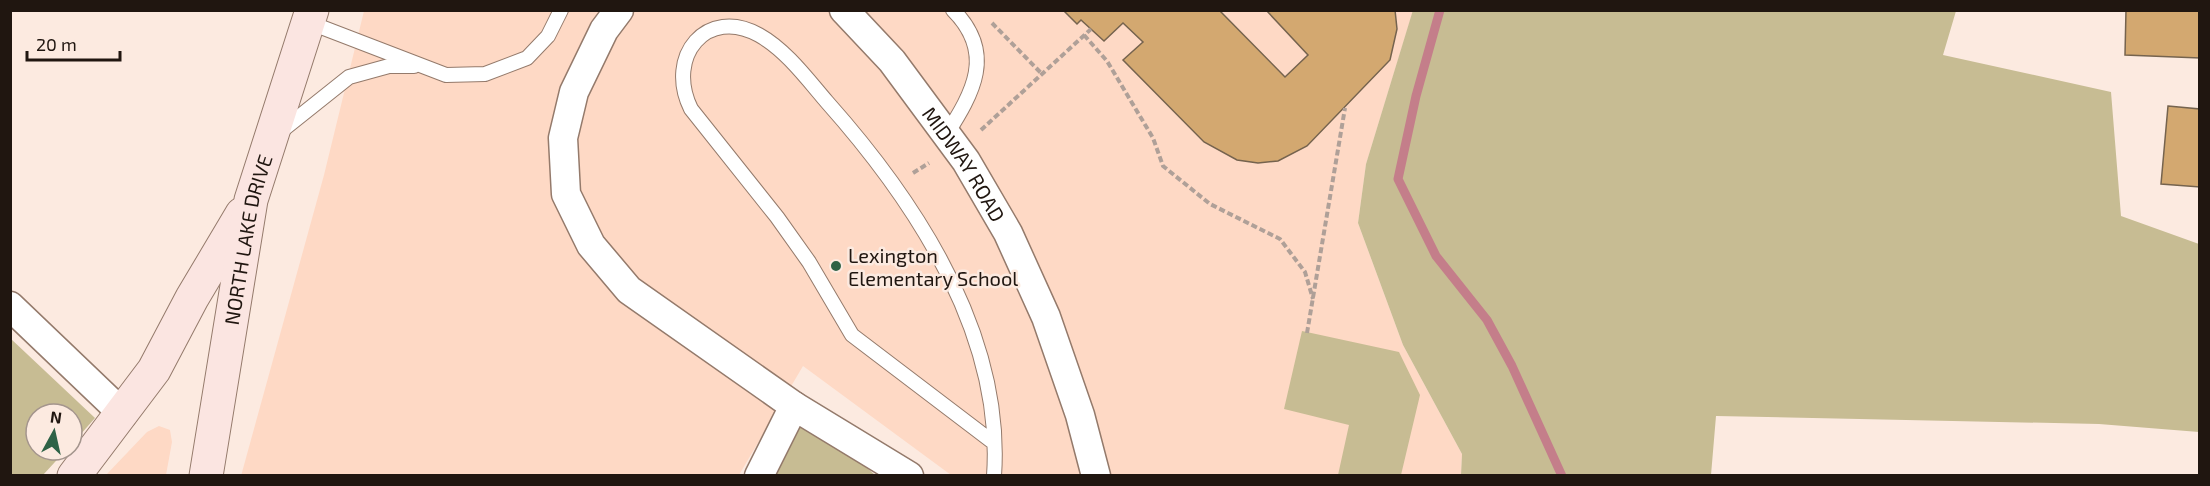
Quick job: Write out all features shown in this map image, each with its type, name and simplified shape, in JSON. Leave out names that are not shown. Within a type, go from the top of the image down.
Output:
[{"type":"main road","name":"NORTH LAKE DRIVE","points":[[206,476],[251,200],[310,16]]},
{"type":"main road","points":[[74,476],[154,370],[192,298],[251,200]]},
{"type":"street","points":[[619,10],[604,30],[574,92],[562,138],[566,194],[591,245],[629,290],[794,406],[909,476]]},
{"type":"street","name":"MIDWAY ROAD","points":[[844,10],[892,61],[966,161],[1008,233],[1046,317],[1080,415],[1096,476]]},
{"type":"street","points":[[10,306],[123,414]]},
{"type":"street","points":[[759,476],[794,406]]},
{"type":"lane","points":[[310,16],[420,66],[446,75],[484,74],[527,58],[548,36],[561,10]]},
{"type":"lane","points":[[946,135],[970,97],[976,75],[976,53],[972,37],[964,21],[953,10]]},
{"type":"lane","points":[[994,443],[852,335],[809,262],[777,217],[691,108],[682,89],[681,74],[684,58],[701,36],[729,27],[748,30],[770,42],[858,136],[893,184],[934,251],[968,323],[987,387],[994,443],[994,476]]},
{"type":"lane","points":[[271,139],[349,78],[389,66],[420,66]]},
{"type":"path","points":[[989,20],[1042,74]]},
{"type":"path","points":[[981,130],[1091,29]]},
{"type":"path","points":[[1084,35],[1107,61],[1153,138],[1163,166],[1210,204],[1280,239],[1305,272],[1313,299]]},
{"type":"path","points":[[1307,333],[1344,108]]},
{"type":"shaded area","points":[[1413,10],[1956,11],[1943,55],[2111,92],[2121,216],[2199,244],[2199,432],[2099,424],[1716,416],[1711,475],[1461,475],[1462,454],[1403,345],[1358,223],[1366,164]]},
{"type":"shaded area","name":"Lexington Elementary School","points":[[364,11],[1413,11],[1366,164],[1358,223],[1403,345],[1462,454],[1461,475],[951,475],[803,366],[739,475],[241,476],[324,175]]},
{"type":"shaded area","points":[[1302,331],[1399,352],[1420,395],[1401,475],[1338,475],[1349,425],[1284,409]]},
{"type":"shaded area","points":[[10,338],[78,402],[24,402],[24,462],[55,462],[43,475],[11,475]]},
{"type":"shaded area","points":[[84,408],[95,418],[84,430]]},
{"type":"shaded area","points":[[805,412],[875,475],[769,476]]},
{"type":"shaded area","points":[[159,426],[170,430],[172,442],[166,475],[106,475],[147,432]]},
{"type":"building","points":[[1063,10],[1219,10],[1285,77],[1308,55],[1266,10],[1395,10],[1397,29],[1390,60],[1307,146],[1278,161],[1258,163],[1237,160],[1204,142],[1123,60],[1143,42],[1123,23],[1104,41],[1081,20],[1077,24]]},
{"type":"building","points":[[2126,10],[2200,10],[2200,58],[2125,55]]},
{"type":"building","points":[[2168,106],[2200,109],[2200,187],[2161,184]]},
{"type":"waterway","points":[[1440,10],[1416,96],[1398,179],[1436,256],[1487,320],[1512,366],[1562,476]]},
{"type":"place","name":"Lexington Elementary School","points":[[836,266]]}]
